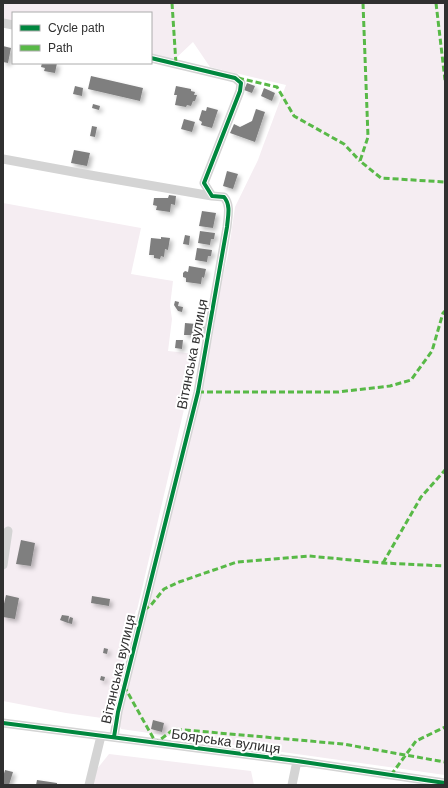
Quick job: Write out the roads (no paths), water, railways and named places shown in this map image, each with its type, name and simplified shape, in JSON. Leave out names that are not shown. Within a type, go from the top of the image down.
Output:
[{"type":"street","points":[[152,58],[235,78],[240,83],[240,91],[204,183],[212,196]]},
{"type":"street","name":"Вітянська вулиця","points":[[3,159],[224,197],[229,207],[198,392],[118,712],[114,737]]},
{"type":"street","points":[[3,565],[8,531]]},
{"type":"street","name":"Боярська вулиця","points":[[3,723],[297,761],[445,783]]},
{"type":"street","points":[[89,785],[101,736]]},
{"type":"street","points":[[292,785],[297,761]]}]
